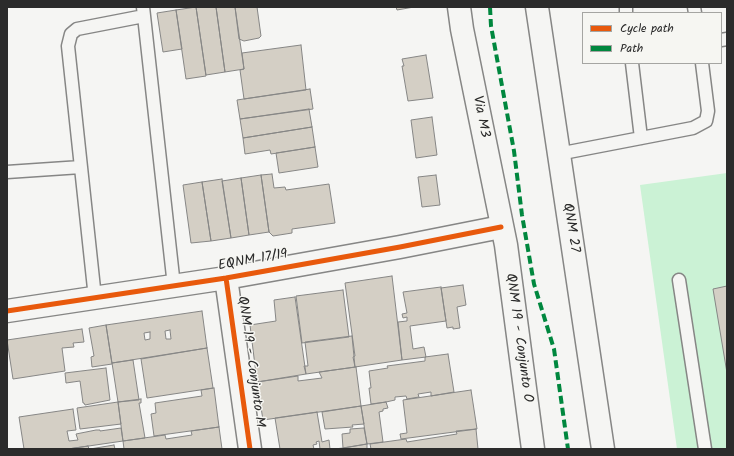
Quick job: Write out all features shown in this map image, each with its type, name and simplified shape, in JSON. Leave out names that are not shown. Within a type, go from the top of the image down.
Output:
[{"type":"main road","name":"Via M3","points":[[459,7],[504,236]]},
{"type":"main road","name":"QNM 27","points":[[537,7],[603,449]]},
{"type":"main road","name":"EQNM 17/19","points":[[7,311],[226,278],[393,249],[504,236]]},
{"type":"main road","name":"QNM 19 - Conjunto O","points":[[504,236],[533,449]]},
{"type":"main road","points":[[504,236],[531,352],[544,449]]},
{"type":"main road","name":"QNM 19 - Conjunto M","points":[[226,278],[250,449]]},
{"type":"lane","points":[[95,298],[68,46],[71,34],[77,29],[144,12],[174,286]]},
{"type":"lane","points":[[632,64],[641,138]]},
{"type":"lane","points":[[558,154],[694,128],[706,121],[708,110],[702,64]]},
{"type":"lane","points":[[7,172],[81,167]]},
{"type":"lane","points":[[679,280],[705,449]]},
{"type":"green space","points":[[727,173],[727,449],[677,449],[640,185]]},
{"type":"building","points":[[196,7],[206,76],[186,79],[176,10]]},
{"type":"building","points":[[196,7],[216,7],[225,72],[206,75]]},
{"type":"building","points":[[216,7],[235,7],[244,69],[225,72]]},
{"type":"building","points":[[235,7],[257,7],[261,36],[259,38],[244,41],[239,39]]},
{"type":"building","points":[[396,7],[414,7],[397,10]]},
{"type":"building","points":[[176,10],[182,49],[163,52],[157,13]]},
{"type":"building","points":[[301,45],[306,90],[244,99],[240,70],[244,69],[242,53]]},
{"type":"building","points":[[426,55],[433,98],[408,101],[402,59]]},
{"type":"building","points":[[310,89],[313,109],[240,119],[237,100]]},
{"type":"building","points":[[309,109],[312,127],[243,138],[240,119]]},
{"type":"building","points":[[432,117],[437,155],[416,158],[411,120]]},
{"type":"building","points":[[312,127],[315,147],[271,154],[270,150],[245,154],[243,138]]},
{"type":"building","points":[[315,147],[318,167],[279,173],[276,153]]},
{"type":"building","points":[[272,174],[274,188],[285,187],[286,190],[329,184],[335,223],[292,229],[292,233],[273,236],[269,232],[261,175]]},
{"type":"building","points":[[261,175],[269,232],[249,235],[241,178]]},
{"type":"building","points":[[436,175],[440,205],[422,207],[418,177]]},
{"type":"building","points":[[241,178],[249,235],[231,238],[222,181]]},
{"type":"building","points":[[222,179],[231,238],[211,241],[202,182]]},
{"type":"building","points":[[202,182],[211,241],[191,243],[183,185]]},
{"type":"building","points":[[392,276],[402,360],[355,367],[353,357],[355,356],[345,283]]},
{"type":"building","points":[[463,285],[466,305],[457,307],[460,328],[447,328],[441,288]]},
{"type":"building","points":[[727,286],[727,373],[713,289]]},
{"type":"building","points":[[441,287],[446,321],[410,326],[413,349],[424,347],[426,357],[402,360],[398,322],[407,321],[407,317],[403,318],[402,314],[407,313],[403,292]]},
{"type":"building","points":[[343,290],[349,337],[302,343],[296,296]]},
{"type":"building","points":[[295,297],[306,374],[257,382],[250,325],[276,321],[274,300]]},
{"type":"building","points":[[202,311],[207,348],[112,363],[106,325]],"holes":[[[170,330],[171,339],[166,339],[165,331]],[[150,332],[150,339],[145,340],[144,333]]]},
{"type":"building","points":[[106,325],[112,364],[92,367],[91,357],[94,356],[89,328]]},
{"type":"building","points":[[82,329],[84,342],[73,343],[74,347],[62,348],[65,371],[13,379],[7,340]]},
{"type":"building","points":[[352,336],[355,367],[306,374],[304,366],[308,366],[305,342]]},
{"type":"building","points":[[207,348],[213,388],[147,398],[141,359]]},
{"type":"building","points":[[448,354],[454,392],[431,396],[431,392],[418,394],[419,397],[407,399],[406,396],[395,397],[395,400],[371,404],[369,371],[388,368],[387,366],[425,361],[425,357]]},
{"type":"building","points":[[133,360],[139,400],[118,402],[112,363]]},
{"type":"building","points":[[356,367],[361,406],[263,420],[257,382],[298,376],[298,381],[322,378],[319,372]]},
{"type":"building","points":[[106,368],[110,400],[85,405],[83,403],[80,381],[66,383],[65,373]]},
{"type":"building","points":[[214,388],[219,427],[154,436],[151,414],[156,413],[155,403],[202,396],[201,390]]},
{"type":"building","points":[[471,390],[477,429],[401,439],[400,434],[407,433],[403,400]]},
{"type":"building","points":[[141,399],[141,403],[139,403],[145,438],[123,441],[118,402]]},
{"type":"building","points":[[118,402],[121,424],[80,429],[77,408]]},
{"type":"building","points":[[386,402],[388,408],[379,412],[383,442],[367,444],[361,406]]},
{"type":"building","points":[[361,406],[364,424],[352,425],[353,427],[325,429],[322,412]]},
{"type":"building","points":[[73,409],[76,430],[67,431],[69,441],[78,440],[76,434],[96,430],[100,431],[121,428],[123,441],[68,449],[24,449],[19,417]]},
{"type":"building","points":[[317,412],[322,442],[329,440],[330,449],[320,449],[319,441],[316,442],[317,444],[313,445],[314,449],[280,449],[275,418]]},
{"type":"building","points":[[219,427],[222,449],[124,449],[123,441],[165,435],[166,439],[192,435],[191,431]]},
{"type":"building","points":[[364,428],[367,444],[343,448],[342,434],[350,433],[350,429]]},
{"type":"building","points":[[476,429],[478,449],[371,449],[370,444],[406,439],[407,442],[457,434],[456,431]]},
{"type":"building","points":[[367,444],[367,449],[334,449],[343,448]]},
{"type":"building","points":[[114,445],[115,449],[90,449]]},
{"type":"building","points":[[88,446],[89,449],[68,449]]},
{"type":"marked path","points":[[490,7],[491,26],[514,151],[522,215],[534,284],[554,349],[568,449]]},
{"type":"cycle path","points":[[7,311],[226,278],[400,247],[501,227]]},
{"type":"cycle path","points":[[226,278],[250,449]]}]
